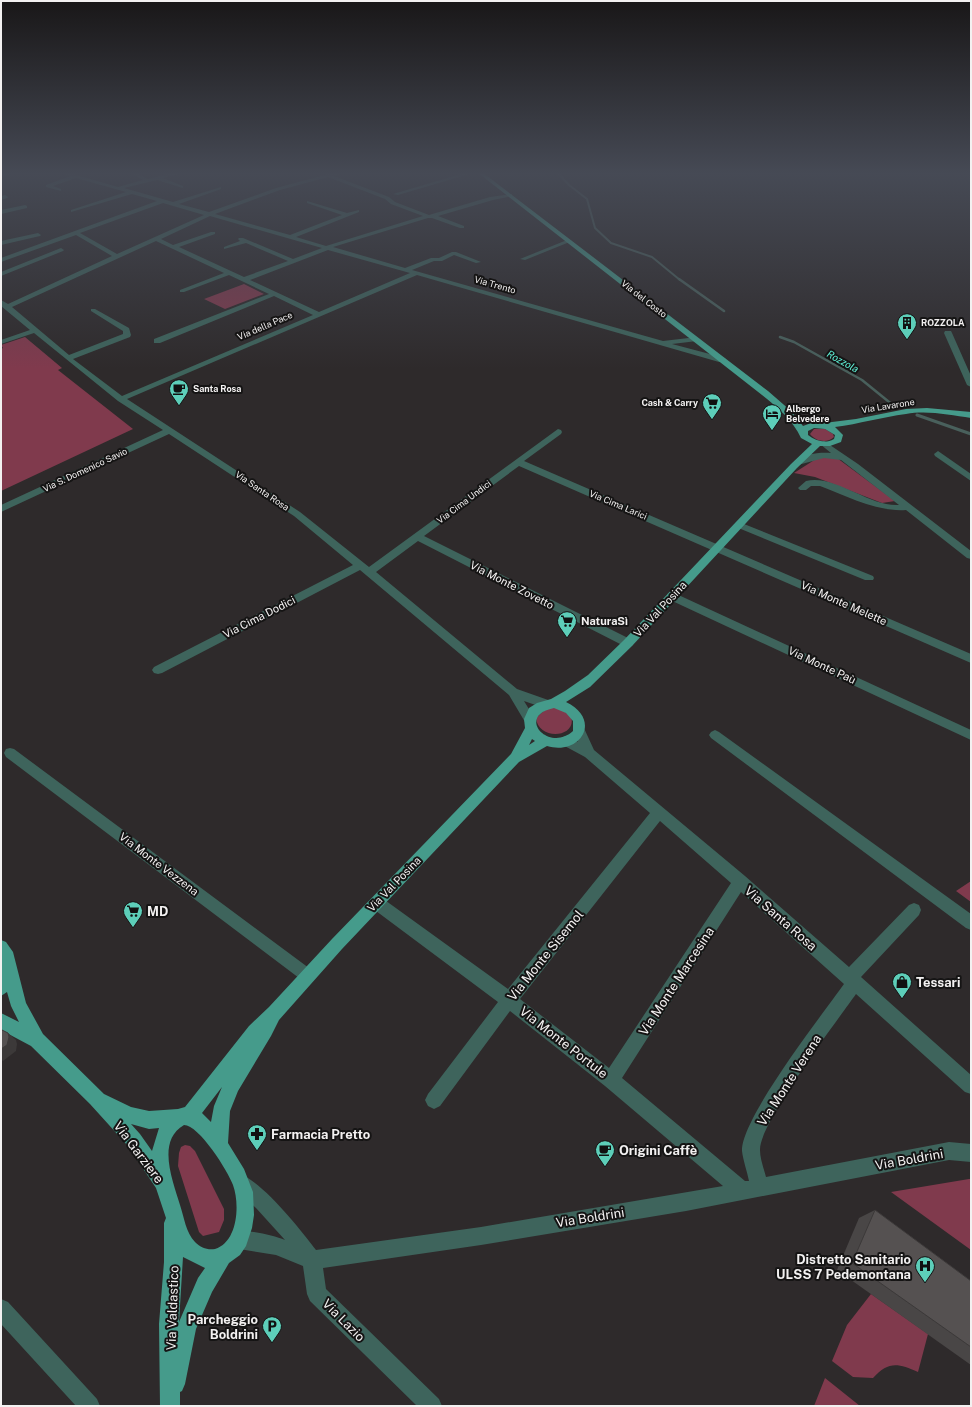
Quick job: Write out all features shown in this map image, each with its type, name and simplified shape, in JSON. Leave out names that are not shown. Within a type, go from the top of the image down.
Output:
[{"type":"main road","name":"Via del Costo","points":[[565,238],[788,413],[804,434]]},
{"type":"main road","name":"Via Lavarone","points":[[820,426],[856,422],[906,411],[927,410],[971,415]]},
{"type":"main road","points":[[788,413],[835,431],[837,440],[821,444],[810,440],[804,434]]},
{"type":"main road","name":"Via Lavarone","points":[[837,440],[856,422]]},
{"type":"main road","points":[[798,462],[807,427],[820,426]]},
{"type":"main road","name":"Via Val Posina","points":[[515,758],[536,709],[551,704],[579,689],[593,677],[615,653],[628,643],[798,462],[821,444]]},
{"type":"main road","points":[[565,741],[572,738],[579,729],[580,724],[577,714],[579,689]]},
{"type":"main road","points":[[551,704],[567,706],[577,714]]},
{"type":"main road","points":[[530,724],[534,734],[546,741]]},
{"type":"main road","name":"Via Val Posina","points":[[166,1189],[160,1166],[160,1154],[165,1134],[172,1122],[183,1117],[255,1032],[275,1013],[377,902],[515,758],[546,741],[565,741]]},
{"type":"main road","name":"Via Garziere","points":[[1,947],[6,952],[9,960],[9,970],[19,1006],[37,1040]]},
{"type":"main road","points":[[1,988],[9,970]]},
{"type":"main road","name":"Via Val Posina","points":[[219,1146],[219,1122],[222,1107],[228,1093],[264,1036],[275,1013]]},
{"type":"main road","name":"Via Garziere","points":[[1,1021],[37,1040],[96,1098],[134,1140],[166,1189]]},
{"type":"main road","name":"Via Garziere","points":[[96,1098],[139,1118],[149,1120],[183,1117]]},
{"type":"main road","points":[[183,1117],[194,1118],[199,1122],[219,1146],[241,1183],[245,1202],[244,1221],[239,1240]]},
{"type":"main road","points":[[166,1189],[180,1232],[188,1248],[203,1258],[214,1260],[222,1257]]},
{"type":"main road","name":"Via Valdastico","points":[[170,1406],[169,1324],[174,1262],[173,1210]]},
{"type":"main road","name":"Via Valdastico","points":[[170,1406],[186,1329],[205,1285],[222,1257],[234,1250],[239,1240]]},
{"type":"street","points":[[1,244],[27,238]]},
{"type":"street","points":[[1,260],[62,238]]},
{"type":"street","points":[[84,238],[118,257]]},
{"type":"street","points":[[4,304],[118,257],[159,238]]},
{"type":"street","points":[[173,247],[200,238]]},
{"type":"street","name":"Via Trento","points":[[292,238],[722,360]]},
{"type":"street","points":[[243,280],[328,248],[334,244],[356,238]]},
{"type":"street","points":[[156,239],[318,314]]},
{"type":"street","points":[[226,248],[243,240],[292,261]]},
{"type":"street","points":[[523,259],[569,241]]},
{"type":"street","points":[[1,274],[61,250]]},
{"type":"street","points":[[406,270],[433,259],[440,260],[454,254],[478,262]]},
{"type":"street","points":[[182,291],[229,273]]},
{"type":"street","name":"Via della Pace","points":[[121,399],[417,273]]},
{"type":"street","points":[[157,341],[274,294]]},
{"type":"street","name":"Via Santa Rosa","points":[[4,304],[68,358],[121,399],[297,514],[365,568],[513,692],[530,724]]},
{"type":"street","points":[[68,358],[127,335],[126,330],[93,310]]},
{"type":"street","points":[[1,342],[36,330]]},
{"type":"street","points":[[948,333],[971,385]]},
{"type":"street","name":"Via Trento","points":[[647,339],[672,342],[694,339]]},
{"type":"street","points":[[683,350],[692,349],[702,345]]},
{"type":"street","name":"Via S. Domenico Savio","points":[[1,509],[169,431]]},
{"type":"street","name":"Via Cima Undici","points":[[365,568],[418,537],[558,432]]},
{"type":"street","points":[[837,440],[838,449],[851,464]]},
{"type":"street","points":[[821,444],[851,464],[971,556]]},
{"type":"street","points":[[938,454],[971,478]]},
{"type":"street","points":[[798,462],[810,457],[823,455],[834,456],[851,464]]},
{"type":"street","name":"Via Cima Larici","points":[[518,462],[718,548]]},
{"type":"street","points":[[803,488],[809,483],[821,483],[885,508],[908,507]]},
{"type":"street","points":[[739,525],[869,578]]},
{"type":"street","name":"Via Monte Zovetto","points":[[418,537],[628,643]]},
{"type":"street","name":"Via Monte Melette","points":[[718,548],[971,658]]},
{"type":"street","name":"Via Cima Dodici","points":[[158,670],[365,568]]},
{"type":"street","name":"Via Monte Paù","points":[[672,596],[971,735]]},
{"type":"street","name":"Via Santa Rosa","points":[[513,692],[551,704]]},
{"type":"street","name":"Via Santa Rosa","points":[[579,729],[589,753]]},
{"type":"street","points":[[715,735],[971,923]]},
{"type":"street","name":"Via Santa Rosa","points":[[565,741],[589,753],[659,812],[971,1086]]},
{"type":"street","name":"Via Monte Vezzena","points":[[10,753],[308,976]]},
{"type":"street","name":"Via Monte Sisemol","points":[[434,1100],[509,1000],[659,812]]},
{"type":"street","name":"Via Monte Marcesina","points":[[611,1080],[740,882]]},
{"type":"street","name":"Via Monte Portule","points":[[377,902],[509,1000],[751,1189]]},
{"type":"street","name":"Via Monte Verena","points":[[751,1189],[751,1150],[756,1130],[783,1084],[852,980],[914,910]]},
{"type":"street","name":"Via Boldrini","points":[[312,1260],[488,1234],[751,1189],[949,1151],[971,1154]]},
{"type":"street","points":[[241,1183],[262,1202],[294,1236],[312,1260]]},
{"type":"street","points":[[239,1240],[276,1246],[312,1260]]},
{"type":"street","name":"Via Lazio","points":[[312,1260],[317,1294],[432,1406]]},
{"type":"street","points":[[1,1309],[90,1406]]},
{"type":"shaded area","points":[[244,284],[264,294],[225,309],[204,299]]},
{"type":"shaded area","points":[[25,337],[62,368],[58,370],[133,429],[1,491],[1,349],[3,348],[1,345]]},
{"type":"shaded area","points":[[814,429],[825,429],[833,434],[834,437],[825,441],[818,440],[810,434]]},
{"type":"shaded area","points":[[819,457],[837,458],[895,501],[882,503],[815,477],[794,473]]},
{"type":"shaded area","points":[[558,707],[571,716],[572,723],[569,729],[557,734],[543,730],[538,725],[536,718],[547,708]]},
{"type":"shaded area","points":[[971,881],[971,902],[956,891]]},
{"type":"shaded area","points":[[185,1145],[190,1146],[195,1151],[224,1209],[224,1220],[219,1232],[203,1236],[199,1232],[178,1166],[181,1147]]},
{"type":"shaded area","points":[[969,1179],[971,1179],[971,1250],[891,1192]]},
{"type":"shaded area","points":[[871,1294],[928,1334],[918,1372],[899,1365],[894,1365],[878,1372],[873,1378],[853,1377],[832,1361],[847,1325]]},
{"type":"shaded area","points":[[825,1378],[860,1406],[814,1406]]},
{"type":"building","points":[[1,1030],[8,1033],[9,1037],[7,1045],[1,1049]]},
{"type":"building","points":[[875,1210],[971,1281],[971,1347],[852,1263]]},
{"type":"waterway","name":"Rozzola","points":[[605,238],[611,243],[652,257],[680,280]]},
{"type":"waterway","name":"Rozzola","points":[[679,279],[724,311]]},
{"type":"waterway","name":"Rozzola","points":[[780,337],[794,342],[862,380],[894,406]]},
{"type":"waterway","name":"Rozzola","points":[[917,415],[971,434]]},
{"type":"place","name":"ROZZOLA","points":[[907,340]]},
{"type":"place","name":"Santa Rosa","points":[[179,406]]},
{"type":"place","name":"Cash & Carry","points":[[712,420]]},
{"type":"place","name":"Albergo Belvedere","points":[[772,431]]},
{"type":"place","name":"NaturaSì","points":[[567,638]]},
{"type":"place","name":"MD","points":[[133,928]]},
{"type":"place","name":"Tessari","points":[[902,999]]},
{"type":"place","name":"Farmacia Pretto","points":[[257,1151]]},
{"type":"place","name":"Origini Caffè","points":[[605,1167]]},
{"type":"place","name":"Distretto Sanitario ULSS 7 Pedemontana","points":[[925,1283]]},
{"type":"place","name":"Parcheggio Boldrini","points":[[272,1343]]}]
